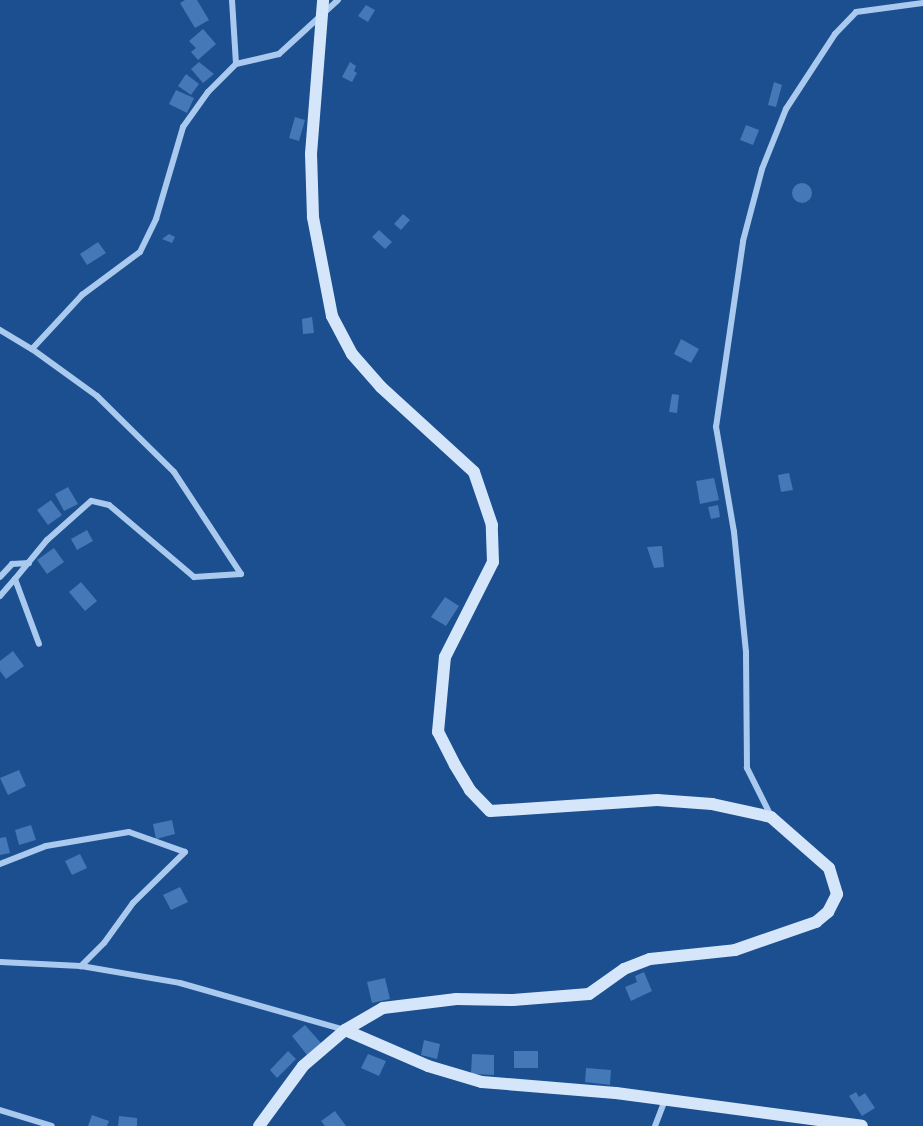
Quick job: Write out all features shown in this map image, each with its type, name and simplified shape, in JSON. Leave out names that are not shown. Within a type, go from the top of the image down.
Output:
[{"type":"street","points":[[232,0],[236,64]]},
{"type":"street","points":[[32,349],[82,295],[140,252],[156,219],[183,127],[208,92],[236,64],[279,54],[323,6],[338,0]]},
{"type":"street","points":[[259,1126],[303,1066],[345,1030],[383,1008],[417,1002],[589,994],[624,969],[650,959],[735,950],[816,922],[828,912],[837,894],[829,868],[771,817],[747,768],[746,652],[734,532],[716,427],[743,240],[762,169],[786,109],[835,34],[856,12],[923,3]]},
{"type":"street","points":[[323,6],[311,154],[313,217],[323,284],[332,316],[352,354],[381,387],[474,472],[492,525],[493,562],[445,657],[438,732],[455,765],[470,790],[490,811],[657,800],[712,804],[771,817]]},
{"type":"street","points":[[0,330],[32,349],[97,396],[174,472],[241,574],[194,577],[109,505],[91,501],[28,563],[0,596]]},
{"type":"street","points":[[0,577],[12,564],[28,563]]},
{"type":"street","points":[[15,579],[39,644]]},
{"type":"street","points":[[0,864],[46,846],[129,832],[185,852],[133,903],[104,944],[81,966]]},
{"type":"street","points":[[0,962],[81,966],[180,983],[345,1030],[428,1066],[482,1082],[665,1099],[862,1126]]},
{"type":"street","points":[[656,1126],[665,1099]]},
{"type":"street","points":[[0,1110],[51,1126]]},
{"type":"building","points":[[185,0],[197,0],[209,20],[195,28],[180,3]]},
{"type":"building","points":[[366,5],[375,10],[368,22],[358,16]]},
{"type":"building","points":[[203,29],[216,44],[198,60],[191,52],[196,48],[189,41]]},
{"type":"building","points":[[199,62],[214,74],[203,83],[191,69]]},
{"type":"building","points":[[350,62],[356,66],[354,71],[357,73],[352,82],[342,77]]},
{"type":"building","points":[[186,74],[199,84],[191,95],[178,86]]},
{"type":"building","points":[[774,82],[782,85],[776,107],[768,105]]},
{"type":"building","points":[[176,90],[194,98],[187,113],[169,104]]},
{"type":"building","points":[[295,117],[305,120],[299,141],[289,138]]},
{"type":"building","points":[[746,125],[759,130],[753,145],[740,140]]},
{"type":"building","points":[[802,183],[809,186],[812,193],[809,200],[802,203],[795,200],[792,193],[795,186]]},
{"type":"building","points":[[403,214],[410,220],[401,230],[394,224]]},
{"type":"building","points":[[379,230],[392,242],[385,249],[372,237]]},
{"type":"building","points":[[169,234],[175,237],[172,243],[162,239]]},
{"type":"building","points":[[98,242],[106,253],[87,265],[80,254]]},
{"type":"building","points":[[312,317],[314,333],[303,334],[302,319]]},
{"type":"building","points":[[681,339],[699,349],[691,363],[674,354]]},
{"type":"building","points":[[672,394],[679,395],[677,413],[669,412]]},
{"type":"building","points":[[789,473],[793,490],[781,492],[778,475]]},
{"type":"building","points":[[714,478],[719,500],[700,504],[696,481]]},
{"type":"building","points":[[68,487],[78,504],[64,511],[55,494]]},
{"type":"building","points":[[51,500],[62,515],[48,525],[37,510]]},
{"type":"building","points":[[718,505],[720,517],[711,519],[708,507]]},
{"type":"building","points":[[87,530],[93,541],[77,550],[71,539]]},
{"type":"building","points":[[662,546],[664,567],[654,568],[647,547]]},
{"type":"building","points":[[54,548],[64,562],[47,574],[37,560]]},
{"type":"building","points":[[81,582],[97,601],[85,611],[69,592]]},
{"type":"building","points":[[445,597],[459,606],[446,626],[431,617]]},
{"type":"building","points":[[13,651],[24,666],[6,679],[0,671],[0,661]]},
{"type":"building","points":[[19,770],[26,786],[8,795],[0,778]]},
{"type":"building","points":[[172,820],[175,834],[156,839],[153,824]]},
{"type":"building","points":[[31,825],[36,840],[19,845],[15,830]]},
{"type":"building","points":[[6,837],[10,853],[0,855],[0,838]]},
{"type":"building","points":[[80,854],[87,868],[72,875],[65,861]]},
{"type":"building","points":[[180,887],[188,902],[171,910],[163,895]]},
{"type":"building","points":[[644,972],[652,991],[631,1001],[625,987],[637,982],[635,976]]},
{"type":"building","points":[[385,978],[390,999],[372,1003],[367,982]]},
{"type":"building","points":[[305,1025],[321,1043],[307,1055],[292,1036]]},
{"type":"building","points":[[424,1040],[440,1044],[437,1059],[421,1055]]},
{"type":"building","points":[[288,1051],[296,1059],[277,1078],[270,1070]]},
{"type":"building","points":[[514,1051],[538,1051],[538,1068],[514,1068]]},
{"type":"building","points":[[368,1054],[386,1061],[379,1076],[361,1068]]},
{"type":"building","points":[[472,1054],[494,1055],[494,1075],[471,1074]]},
{"type":"building","points":[[586,1068],[611,1070],[610,1085],[585,1082]]},
{"type":"building","points":[[856,1092],[859,1097],[865,1093],[875,1108],[862,1116],[849,1096]]},
{"type":"building","points":[[335,1111],[346,1126],[325,1126],[321,1121]]},
{"type":"building","points":[[92,1115],[109,1121],[107,1126],[88,1126]]},
{"type":"building","points":[[119,1116],[137,1118],[137,1126],[118,1126]]}]
